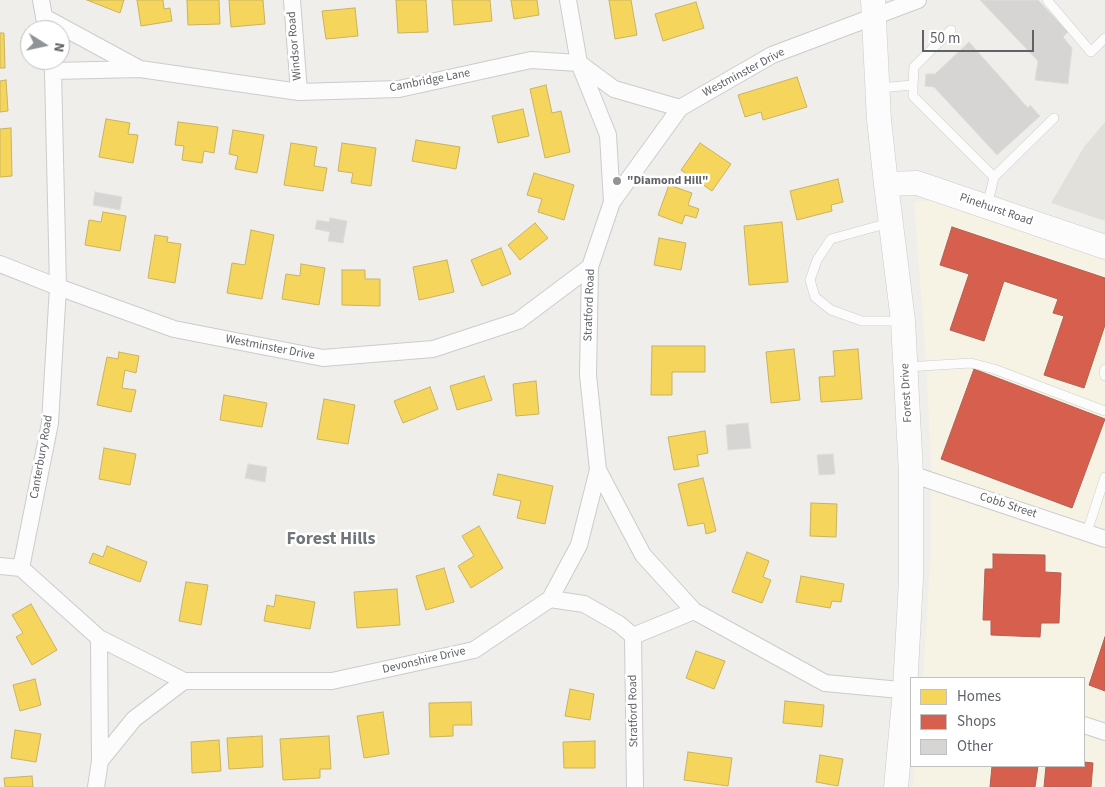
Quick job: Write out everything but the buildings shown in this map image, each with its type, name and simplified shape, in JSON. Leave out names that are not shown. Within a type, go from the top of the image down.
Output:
[{"type":"main road","name":"Forest Drive","points":[[873,8],[886,184],[903,322],[911,474],[912,579],[908,691],[896,787]]},
{"type":"main road","name":"Pinehurst Road","points":[[886,184],[917,184],[1105,247]]},
{"type":"street","points":[[40,0],[44,20]]},
{"type":"street","name":"Windsor Road","points":[[292,0],[299,92]]},
{"type":"street","name":"Stratford Road","points":[[568,0],[579,63],[608,135],[612,202],[590,268],[588,375],[598,470]]},
{"type":"street","name":"Westminster Drive","points":[[612,202],[680,108],[772,55],[873,8],[918,0]]},
{"type":"street","name":"Cambridge Lane","points":[[70,35],[140,69]]},
{"type":"street","name":"Cambridge Lane","points":[[70,67],[140,69],[299,92],[399,89],[531,60],[579,63]]},
{"type":"street","points":[[579,63],[614,89],[680,108]]},
{"type":"street","name":"Canterbury Road","points":[[21,568],[50,423],[58,287],[52,70]]},
{"type":"street","name":"Westminster Drive","points":[[0,264],[174,329],[323,358],[433,349],[518,321],[590,268]]},
{"type":"street","points":[[598,470],[579,545],[550,599],[584,604],[619,624],[634,636],[694,611]]},
{"type":"street","points":[[598,470],[643,555],[694,611],[825,683],[908,691]]},
{"type":"street","name":"Cobb Street","points":[[911,474],[1105,538]]},
{"type":"street","points":[[0,566],[21,568],[99,638],[100,762],[96,787]]},
{"type":"street","name":"Devonshire Drive","points":[[99,638],[184,681],[332,681],[474,650],[550,599]]},
{"type":"street","name":"Stratford Road","points":[[634,636],[636,787]]},
{"type":"street","points":[[100,762],[134,719],[184,681]]},
{"type":"street","points":[[1085,725],[1105,732]]},
{"type":"lane","points":[[1047,0],[1091,52],[1105,38]]},
{"type":"lane","points":[[951,30],[914,67],[913,96],[994,178]]},
{"type":"lane","points":[[878,88],[913,84]]},
{"type":"lane","points":[[986,207],[994,178],[1054,118]]},
{"type":"lane","points":[[891,222],[831,239],[817,260],[810,280],[815,298],[831,310],[862,321],[903,322]]},
{"type":"lane","points":[[906,367],[971,363],[994,369],[1105,411]]},
{"type":"lane","points":[[1105,369],[1105,376]]},
{"type":"lane","points":[[1086,532],[1102,493],[1105,477]]},
{"type":"shaded area","points":[[1105,122],[1105,221],[1051,203],[1084,147]]},
{"type":"shaded area","points":[[935,200],[1105,257],[1105,787],[913,787],[915,767],[1085,767],[1085,677],[923,677],[931,552],[931,460],[925,343],[914,202]]},
{"type":"place","name":"\"Diamond Hill\"","points":[[617,181]]},
{"type":"district","name":"Forest Hills","points":[[331,540]]}]
